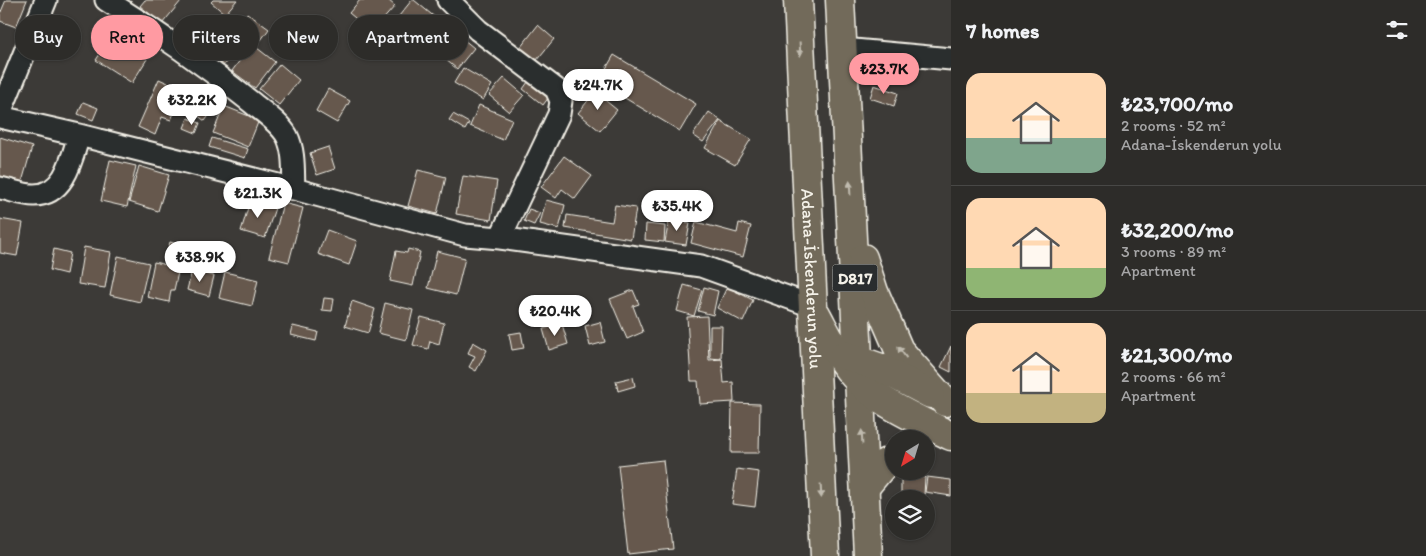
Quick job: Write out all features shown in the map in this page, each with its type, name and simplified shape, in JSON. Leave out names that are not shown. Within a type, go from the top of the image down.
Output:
[{"type":"highway","name":"Adana-İskenderun yolu","points":[[798,0],[825,556]]},
{"type":"highway","name":"D817","points":[[840,0],[852,224],[851,365],[865,487],[868,556]]},
{"type":"highway","points":[[852,224],[874,292],[899,350],[948,404]]},
{"type":"highway","points":[[812,306],[851,365],[885,401],[951,436]]},
{"type":"highway","points":[[816,369],[851,365],[881,368],[948,404]]},
{"type":"highway","points":[[935,447],[951,449]]},
{"type":"highway","points":[[865,487],[885,463]]},
{"type":"street","points":[[46,0],[0,115],[294,189],[465,235],[500,238],[700,266],[812,306]]},
{"type":"street","points":[[106,0],[230,85],[273,119],[287,136],[292,151],[294,189]]},
{"type":"street","points":[[448,0],[478,30],[556,89],[561,100],[559,114],[500,238]]},
{"type":"street","points":[[843,49],[951,59]]},
{"type":"street","points":[[0,188],[33,195],[45,193],[55,187],[63,178],[70,165],[79,135]]},
{"type":"building","points":[[6,0],[27,0],[21,15],[15,15],[15,27],[0,21],[0,14]]},
{"type":"building","points":[[145,0],[181,1],[163,23],[163,15],[151,15],[140,6]]},
{"type":"building","points":[[213,0],[237,0],[225,14],[211,2]]},
{"type":"building","points":[[360,0],[388,0],[395,6],[387,15],[351,15],[349,13]]},
{"type":"building","points":[[414,0],[432,15],[400,15]]},
{"type":"building","points":[[259,22],[269,29],[261,40],[259,39]]},
{"type":"building","points":[[538,25],[554,39],[536,61],[520,48]]},
{"type":"building","points":[[468,43],[474,48],[468,55]]},
{"type":"building","points":[[259,49],[269,57],[269,60],[275,62],[255,88],[232,71],[240,60],[259,60]]},
{"type":"building","points":[[614,55],[696,104],[680,131],[598,82]]},
{"type":"building","points":[[96,60],[146,60],[132,83]]},
{"type":"building","points":[[214,60],[228,60],[222,67]]},
{"type":"building","points":[[446,60],[464,60],[457,69]]},
{"type":"building","points":[[280,64],[299,80],[279,105],[259,89]]},
{"type":"building","points":[[463,68],[492,85],[483,100],[454,83]]},
{"type":"building","points":[[504,78],[524,95],[509,112],[489,95]]},
{"type":"building","points":[[159,79],[184,90],[171,120],[162,117],[155,135],[138,127]]},
{"type":"building","points":[[528,82],[549,97],[543,105],[523,89]]},
{"type":"building","points":[[874,85],[898,93],[894,106],[870,98]]},
{"type":"building","points":[[328,89],[350,101],[337,123],[316,111]]},
{"type":"building","points":[[595,92],[617,110],[600,131],[578,113]]},
{"type":"building","points":[[197,94],[205,100],[195,112],[188,107]]},
{"type":"building","points":[[83,102],[98,108],[93,120],[78,114]]},
{"type":"building","points":[[205,103],[214,109],[205,121],[197,115]]},
{"type":"building","points":[[479,105],[512,119],[503,140],[470,126]]},
{"type":"building","points":[[224,106],[259,120],[248,147],[213,133]]},
{"type":"building","points":[[709,112],[720,120],[703,142],[693,135]]},
{"type":"building","points":[[453,114],[469,123],[465,130],[449,120]]},
{"type":"building","points":[[188,118],[200,123],[196,133],[184,128]]},
{"type":"building","points":[[720,121],[751,139],[735,165],[705,148]]},
{"type":"building","points":[[0,137],[32,147],[22,182],[0,176]]},
{"type":"building","points":[[212,138],[248,149],[245,158],[209,147]]},
{"type":"building","points":[[328,147],[335,169],[317,175],[310,153]]},
{"type":"building","points":[[564,156],[592,176],[575,199],[562,189],[556,198],[541,187]]},
{"type":"building","points":[[110,160],[136,166],[127,207],[101,201]]},
{"type":"building","points":[[139,166],[169,175],[158,211],[129,202]]},
{"type":"building","points":[[418,170],[446,177],[437,214],[408,206]]},
{"type":"building","points":[[463,176],[497,181],[491,220],[456,214]]},
{"type":"building","points":[[546,200],[565,205],[559,229],[540,224]]},
{"type":"building","points":[[250,201],[275,208],[265,238],[241,231]]},
{"type":"building","points":[[283,203],[303,208],[289,262],[269,257]]},
{"type":"building","points":[[615,205],[636,208],[631,239],[565,228],[567,215],[612,222]]},
{"type":"building","points":[[529,209],[540,213],[534,225],[524,221]]},
{"type":"building","points":[[0,219],[23,223],[17,256],[0,253]]},
{"type":"building","points":[[669,220],[690,223],[686,245],[665,242]]},
{"type":"building","points":[[696,222],[737,233],[739,223],[751,226],[743,257],[691,243]]},
{"type":"building","points":[[646,224],[665,226],[664,242],[645,240]]},
{"type":"building","points":[[327,230],[357,241],[349,265],[318,254]]},
{"type":"building","points":[[170,242],[188,247],[184,262],[166,256]]},
{"type":"building","points":[[84,247],[111,252],[105,288],[78,284]]},
{"type":"building","points":[[54,249],[70,253],[66,274],[50,270]]},
{"type":"building","points":[[408,249],[420,252],[413,286],[390,281],[396,251],[407,253]]},
{"type":"building","points":[[437,251],[465,258],[456,295],[428,288]]},
{"type":"building","points":[[118,256],[149,263],[140,302],[110,295]]},
{"type":"building","points":[[154,262],[179,268],[169,302],[147,297]]},
{"type":"building","points":[[192,270],[214,276],[209,296],[187,290]]},
{"type":"building","points":[[225,272],[258,280],[252,306],[219,298]]},
{"type":"building","points":[[684,285],[702,290],[694,316],[677,311]]},
{"type":"building","points":[[704,287],[718,291],[713,315],[698,311]]},
{"type":"building","points":[[727,287],[753,300],[743,322],[717,308]]},
{"type":"building","points":[[633,290],[639,304],[633,306],[643,332],[627,339],[610,299]]},
{"type":"building","points":[[324,298],[334,299],[332,311],[322,310]]},
{"type":"building","points":[[352,301],[375,309],[368,333],[345,326]]},
{"type":"building","points":[[385,303],[413,310],[406,340],[378,333]]},
{"type":"building","points":[[707,316],[709,360],[722,359],[724,383],[733,382],[734,402],[700,404],[698,381],[691,381],[687,317]]},
{"type":"building","points":[[421,317],[444,323],[439,344],[430,341],[428,349],[413,345]]},
{"type":"building","points":[[600,322],[605,342],[590,346],[585,326]]},
{"type":"building","points":[[562,324],[568,344],[549,350],[543,329]]},
{"type":"building","points":[[293,326],[318,332],[316,341],[291,335]]},
{"type":"building","points":[[710,326],[722,326],[721,359],[710,358]]},
{"type":"building","points":[[521,332],[524,348],[512,350],[509,334]]},
{"type":"building","points":[[473,342],[487,350],[476,371],[469,367],[475,356],[468,353]]},
{"type":"building","points":[[951,346],[951,372],[941,367]]},
{"type":"building","points":[[633,377],[635,386],[618,391],[616,381]]},
{"type":"building","points":[[732,403],[760,404],[759,453],[731,453]]},
{"type":"building","points":[[663,460],[673,549],[628,554],[618,465]]},
{"type":"building","points":[[737,469],[759,472],[755,507],[732,504]]},
{"type":"building","points":[[935,478],[951,480],[951,496],[935,494],[935,490],[925,490],[927,480],[935,480]]},
{"type":"building","points":[[901,480],[925,480],[924,490],[901,490]]}]
